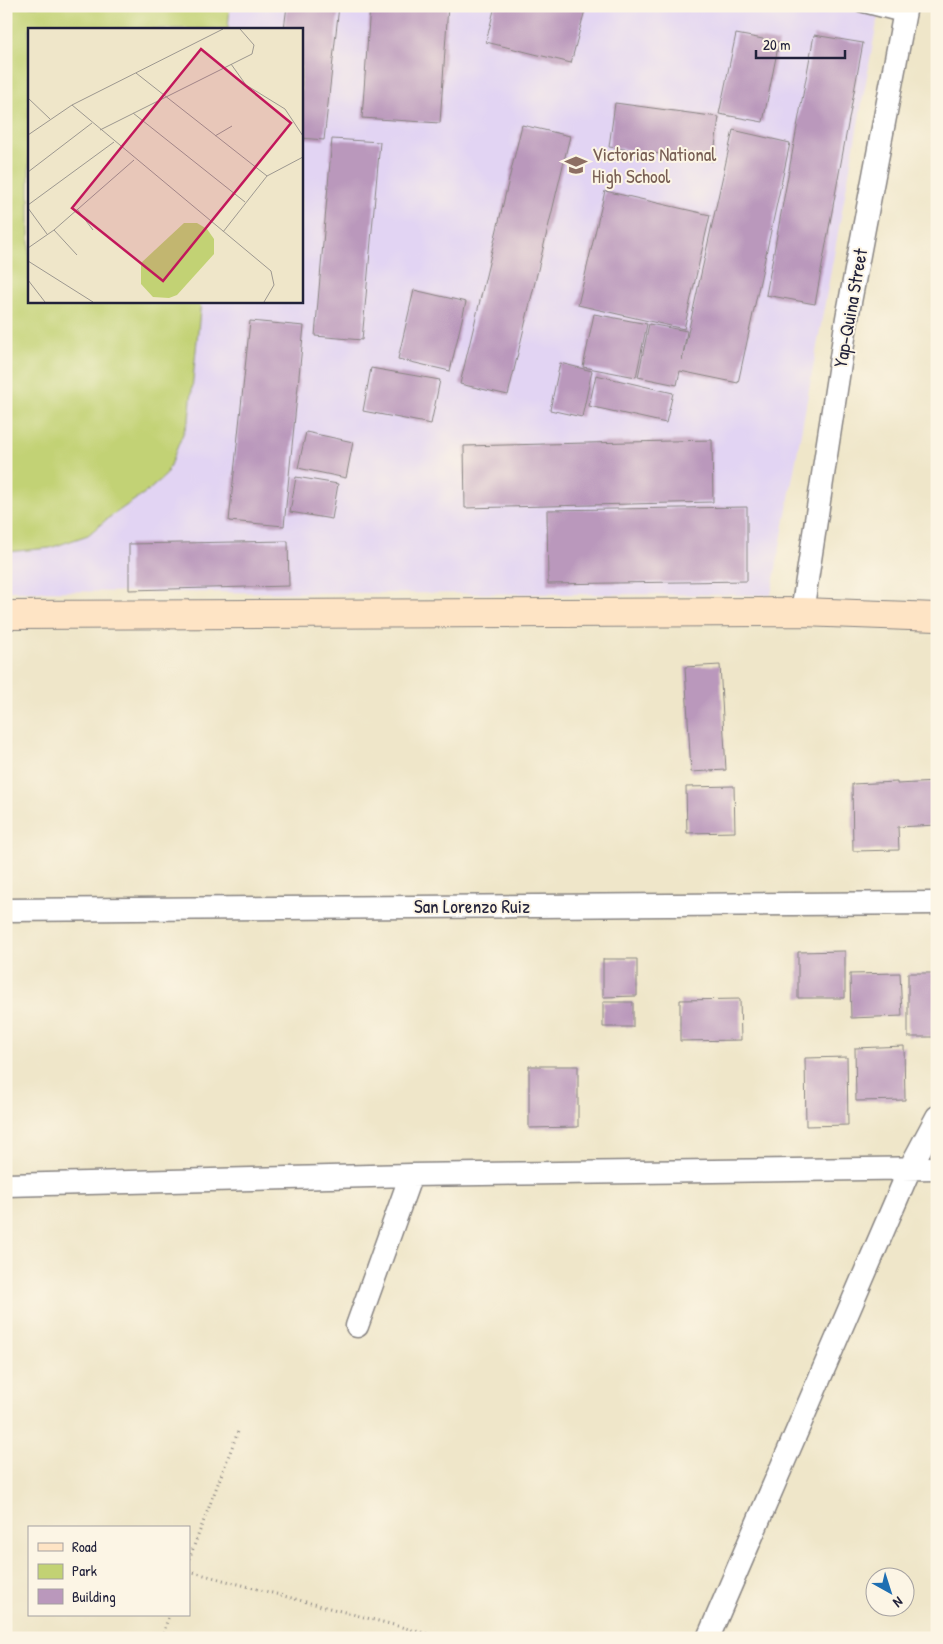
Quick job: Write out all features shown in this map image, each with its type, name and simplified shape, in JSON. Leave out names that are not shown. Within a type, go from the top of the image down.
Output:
[{"type":"street","name":"Yap-Quina Street","points":[[802,612],[847,318],[905,12]]},
{"type":"street","points":[[6,615],[802,612],[937,617]]},
{"type":"street","name":"San Lorenzo Ruiz","points":[[6,910],[937,903]]},
{"type":"street","points":[[708,1638],[910,1168],[937,1117]]},
{"type":"street","points":[[6,1185],[411,1175],[937,1168]]},
{"type":"street","points":[[358,1326],[411,1175]]},
{"type":"lane","points":[[861,6],[905,12]]},
{"type":"path","points":[[190,1556],[239,1429]]},
{"type":"path","points":[[190,1571],[443,1638]]},
{"type":"path","points":[[162,1638],[169,1616]]},
{"type":"shaded area","name":"Victorias National High School","points":[[6,6],[880,6],[771,595],[6,591]]},
{"type":"green space","points":[[6,6],[230,6],[228,28],[28,28],[28,302],[201,302],[189,419],[166,475],[149,490],[107,519],[88,535],[50,548],[6,552]]},
{"type":"building","points":[[287,6],[339,6],[324,140],[302,138],[302,28],[284,28]]},
{"type":"building","points":[[370,6],[448,6],[440,123],[362,118]]},
{"type":"building","points":[[495,6],[586,6],[571,63],[486,42]]},
{"type":"building","points":[[736,34],[779,42],[763,122],[719,114]]},
{"type":"building","points":[[814,35],[863,43],[815,304],[766,295]]},
{"type":"building","points":[[615,103],[719,117],[713,161],[609,147]]},
{"type":"building","points":[[522,125],[570,136],[508,395],[460,384]]},
{"type":"building","points":[[733,130],[790,143],[738,383],[680,371],[677,385],[638,377],[649,324],[687,331],[682,360]]},
{"type":"building","points":[[332,139],[380,142],[362,340],[315,336]]},
{"type":"building","points":[[605,191],[710,215],[684,329],[578,305]]},
{"type":"building","points":[[414,290],[466,302],[450,371],[398,359]]},
{"type":"building","points":[[594,314],[647,324],[636,377],[583,367]]},
{"type":"building","points":[[250,321],[304,326],[284,526],[229,521]]},
{"type":"building","points":[[560,363],[592,371],[582,417],[550,410]]},
{"type":"building","points":[[371,368],[440,380],[431,424],[363,411]]},
{"type":"building","points":[[596,375],[673,393],[666,423],[589,406]]},
{"type":"building","points":[[306,432],[353,442],[346,478],[298,468]]},
{"type":"building","points":[[712,440],[713,502],[465,508],[464,446]]},
{"type":"building","points":[[296,477],[338,484],[332,519],[290,512]]},
{"type":"building","points":[[747,507],[747,581],[548,584],[547,510]]},
{"type":"building","points":[[288,541],[289,586],[129,590],[129,544]]},
{"type":"building","points":[[720,665],[726,770],[691,772],[685,667]]},
{"type":"building","points":[[897,782],[897,784],[937,782],[937,825],[898,827],[899,850],[853,851],[852,784]]},
{"type":"building","points":[[734,786],[735,832],[687,833],[686,787]]},
{"type":"building","points":[[845,951],[845,998],[798,998],[798,952]]},
{"type":"building","points":[[603,959],[637,959],[637,996],[603,997]]},
{"type":"building","points":[[900,973],[902,1016],[851,1018],[850,974]]},
{"type":"building","points":[[908,973],[937,973],[937,1037],[908,1037]]},
{"type":"building","points":[[740,999],[741,1040],[680,1041],[680,1000]]},
{"type":"building","points":[[603,1002],[633,1002],[633,1027],[603,1027]]},
{"type":"building","points":[[904,1046],[905,1100],[856,1101],[855,1048]]},
{"type":"building","points":[[847,1057],[848,1125],[806,1126],[805,1058]]},
{"type":"building","points":[[529,1066],[578,1066],[578,1127],[529,1128]]},
{"type":"place","name":"Victorias National High School","points":[[576,165]]}]
